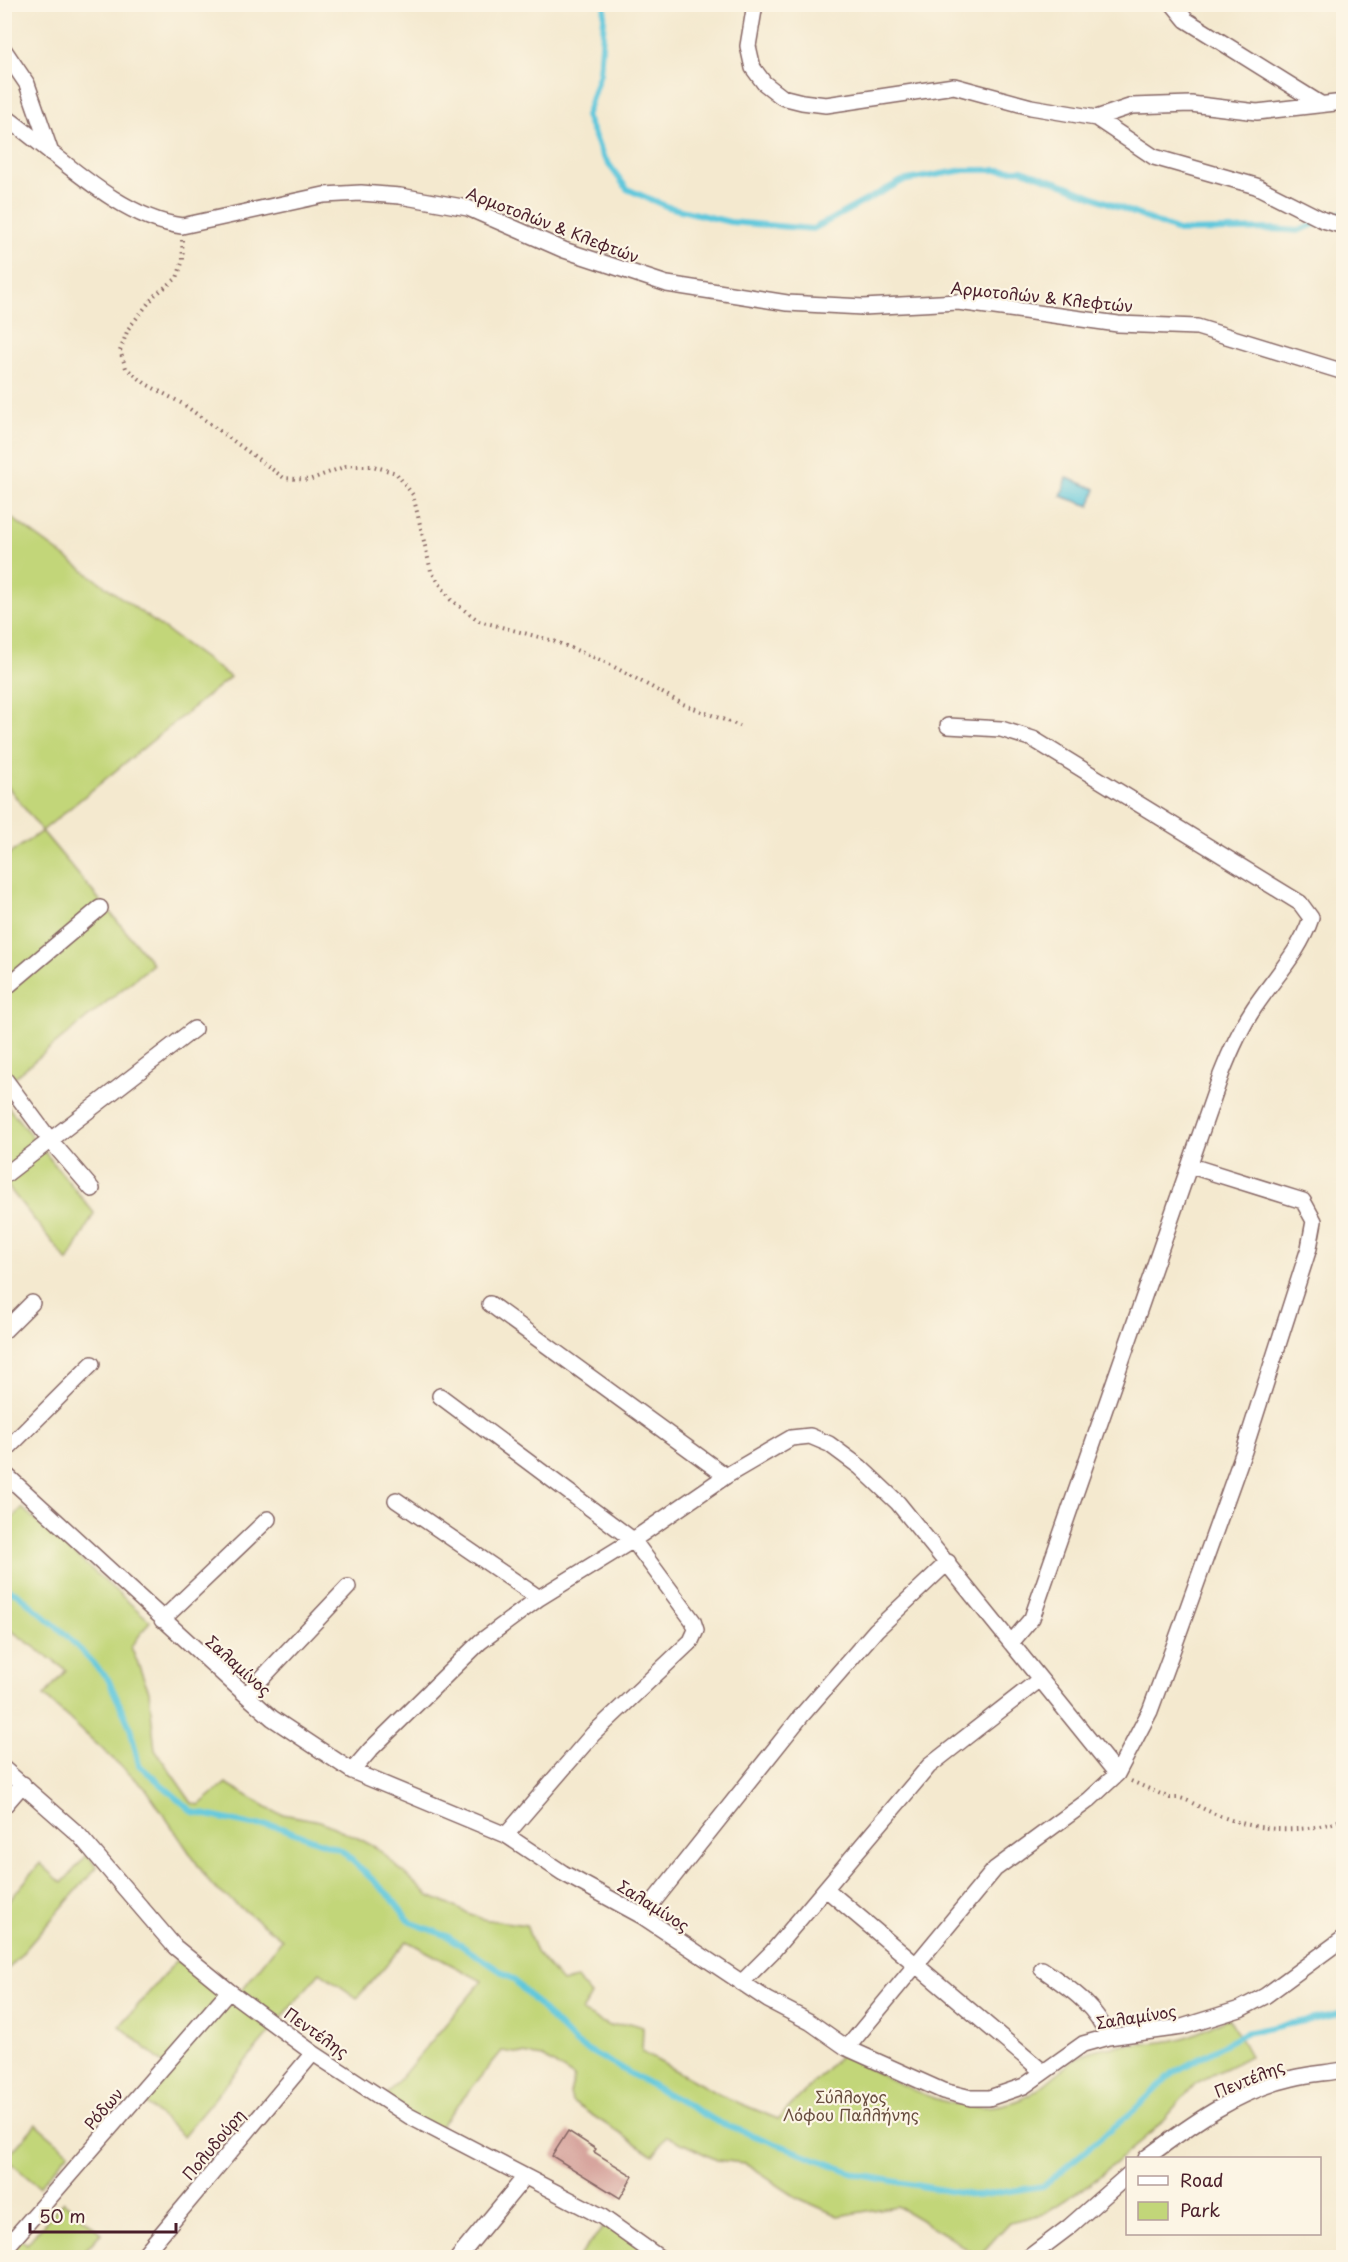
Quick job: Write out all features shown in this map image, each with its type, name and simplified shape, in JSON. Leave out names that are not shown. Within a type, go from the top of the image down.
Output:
[{"type":"street","points":[[755,4],[748,46],[750,57],[764,83],[783,97],[826,105],[954,86],[1031,107],[1096,118],[1154,157],[1256,186],[1323,220],[1344,226]]},
{"type":"street","points":[[1173,4],[1186,20],[1319,103]]},
{"type":"street","points":[[4,50],[27,84],[51,153]]},
{"type":"street","points":[[1096,118],[1132,106],[1191,104],[1257,111],[1344,102]]},
{"type":"street","name":"Αρμοτολών & Κλεφτών","points":[[4,116],[122,205],[162,224],[182,226],[324,195],[400,196],[468,208],[564,250],[667,284],[787,303],[863,308],[958,302],[1118,324],[1197,327],[1344,372]]},
{"type":"street","points":[[948,726],[1001,729],[1033,739],[1299,903],[1311,918],[1299,945],[1253,1009],[1235,1041],[1221,1075],[1032,1618],[1011,1642]]},
{"type":"street","points":[[4,989],[100,908]]},
{"type":"street","points":[[4,1176],[194,1029]]},
{"type":"street","points":[[4,1078],[50,1140],[92,1189]]},
{"type":"street","points":[[847,2048],[914,1964],[995,1869],[1089,1800],[1117,1774],[1150,1711],[1244,1451],[1309,1248],[1314,1221],[1303,1201],[1191,1166]]},
{"type":"street","points":[[4,1331],[32,1303]]},
{"type":"street","points":[[489,1304],[726,1476]]},
{"type":"street","points":[[4,1452],[92,1364]]},
{"type":"street","points":[[440,1396],[633,1539],[693,1621],[696,1630],[691,1641],[593,1734],[506,1835]]},
{"type":"street","points":[[352,1771],[371,1749],[480,1642],[539,1598],[633,1539],[726,1476],[791,1438],[810,1436],[829,1444],[880,1485],[948,1563],[1039,1680],[1117,1774]]},
{"type":"street","name":"Σαλαμίνος","points":[[4,1473],[162,1620],[272,1718],[352,1771],[506,1835],[563,1873],[642,1916],[741,1983],[810,2022],[847,2048],[943,2091],[971,2098],[989,2098],[1006,2094],[1024,2086],[1083,2044],[1108,2037],[1182,2027],[1240,2009],[1265,1996],[1344,1938]]},
{"type":"street","points":[[396,1500],[539,1598]]},
{"type":"street","points":[[162,1620],[268,1520]]},
{"type":"street","points":[[642,1916],[816,1698],[876,1630],[948,1563]]},
{"type":"street","points":[[246,1695],[348,1587]]},
{"type":"street","points":[[741,1983],[772,1952],[929,1766],[1039,1680]]},
{"type":"street","name":"Πεντέλης","points":[[4,1769],[78,1835],[175,1947],[229,1990],[313,2053],[409,2116],[524,2178],[601,2216],[653,2256]]},
{"type":"street","points":[[4,1806],[23,1784]]},
{"type":"street","points":[[826,1889],[1043,2072]]},
{"type":"street","points":[[1042,1969],[1079,1996],[1094,2012],[1108,2037]]},
{"type":"street","name":"Ρόδων","points":[[4,2250],[229,1990]]},
{"type":"street","name":"Πολυδούρη","points":[[141,2258],[313,2053]]},
{"type":"street","name":"Πεντέλης","points":[[1147,2157],[1187,2127],[1235,2099],[1291,2078],[1344,2070]]},
{"type":"street","points":[[1028,2258],[1069,2227],[1126,2177]]},
{"type":"street","points":[[458,2258],[524,2178]]},
{"type":"path","points":[[182,226],[183,260],[177,278],[155,296],[128,329],[120,351],[126,368],[146,384],[183,404],[284,478],[309,480],[346,466],[374,466],[396,473],[413,495],[431,571],[451,600],[479,621],[564,645],[606,662],[683,704],[740,726]]},
{"type":"path","points":[[1117,1774],[1170,1798],[1180,1798],[1256,1826],[1300,1830],[1326,1826],[1344,1819]]},
{"type":"green space","points":[[5,513],[230,677],[42,831],[5,783]]},
{"type":"green space","points":[[42,831],[153,964],[5,1085],[5,857]]},
{"type":"green space","points":[[4,1102],[94,1213],[68,1262],[5,1183]]},
{"type":"green space","name":"Σύλλογος Λόφου Παλλήνης","points":[[22,1508],[150,1621],[131,1647],[149,1691],[155,1750],[192,1803],[199,1805],[226,1783],[277,1813],[320,1821],[377,1848],[429,1896],[482,1919],[526,1925],[536,1952],[562,1982],[577,1979],[591,1995],[582,2012],[609,2026],[630,2023],[643,2027],[642,2052],[720,2095],[778,2119],[841,2054],[905,2087],[928,2096],[974,2107],[998,2106],[1021,2099],[1039,2089],[1071,2062],[1089,2052],[1111,2046],[1179,2039],[1229,2018],[1250,2056],[1196,2083],[1154,2130],[1089,2185],[1043,2214],[1010,2222],[978,2257],[897,2206],[838,2216],[796,2197],[744,2163],[717,2160],[667,2136],[653,2155],[572,2102],[570,2094],[574,2077],[543,2057],[502,2051],[433,2135],[378,2105],[482,1981],[407,1941],[357,1998],[320,1972],[183,2136],[144,2102],[171,2070],[120,2026],[177,1960],[233,2001],[282,1939],[212,1886],[147,1790],[44,1696],[66,1670],[5,1626],[4,1527]]},
{"type":"green space","points":[[87,1855],[97,1867],[5,1973],[5,1906],[40,1863],[62,1883]]},
{"type":"green space","points":[[36,2124],[69,2152],[39,2187],[6,2159]]},
{"type":"green space","points":[[63,2201],[101,2233],[79,2257],[5,2257],[4,2226],[27,2244]]},
{"type":"green space","points":[[612,2217],[646,2242],[633,2257],[577,2258]]},
{"type":"water","points":[[1067,478],[1096,489],[1090,506],[1061,496]]},
{"type":"building","points":[[568,2131],[596,2149],[594,2152],[633,2176],[620,2198],[552,2156]]},
{"type":"waterway","points":[[605,4],[600,73],[586,116],[603,156],[627,189],[668,207],[730,222],[813,229],[902,181],[964,170],[1022,170],[1178,231],[1274,229],[1298,231],[1344,212]]},
{"type":"waterway","points":[[4,1587],[18,1594],[64,1633],[108,1679],[130,1727],[139,1765],[193,1812],[252,1825],[276,1826],[341,1850],[391,1897],[410,1922],[447,1936],[514,1980],[575,2043],[718,2122],[859,2175],[977,2196],[1043,2186],[1132,2112],[1173,2073],[1245,2033],[1344,2013]]}]
